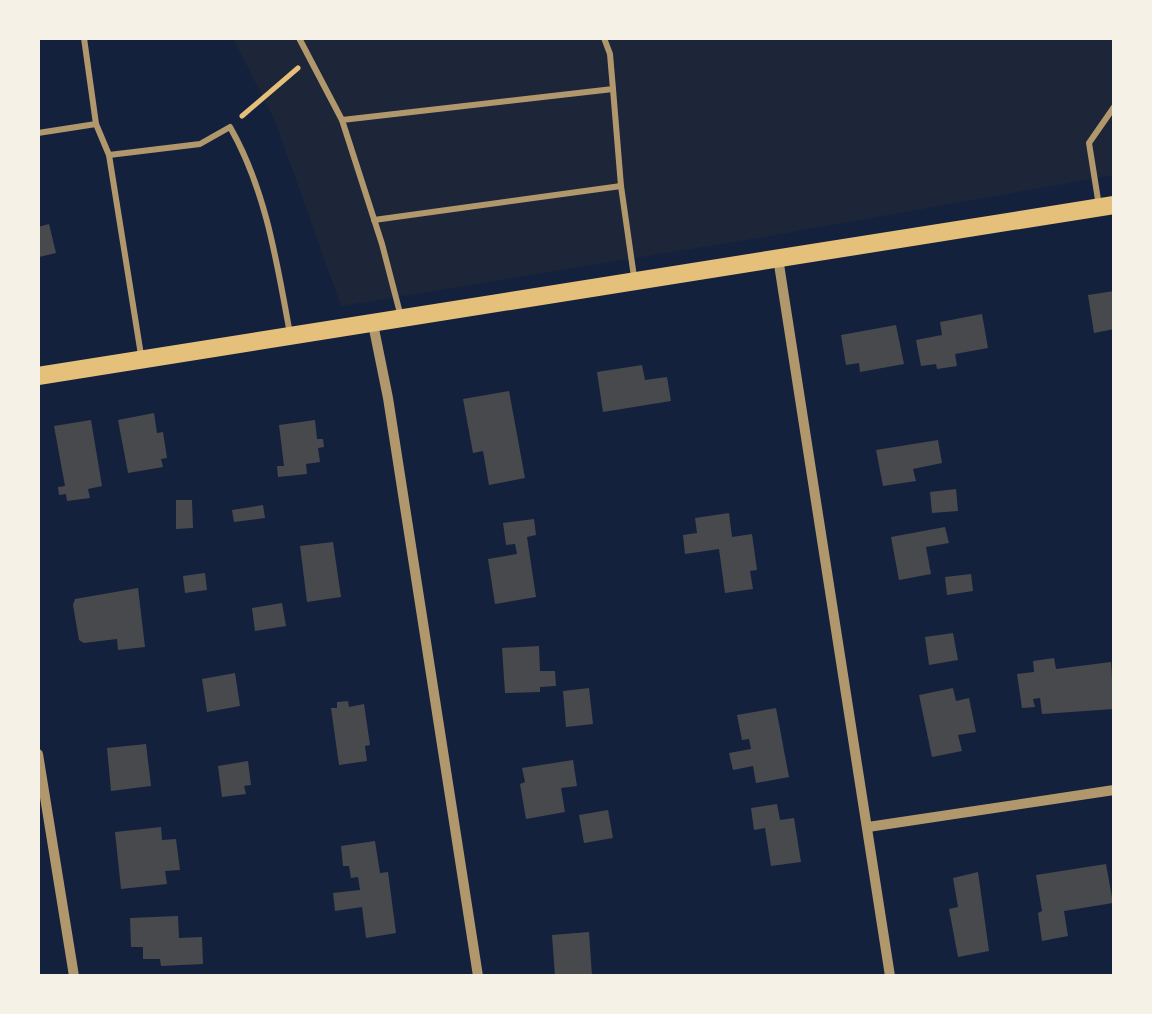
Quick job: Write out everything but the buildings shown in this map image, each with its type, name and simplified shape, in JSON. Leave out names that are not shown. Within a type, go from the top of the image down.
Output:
[{"type":"main road","points":[[38,376],[1107,206]]},
{"type":"street","points":[[778,258],[890,976]]},
{"type":"street","points":[[372,324],[388,398],[478,976]]},
{"type":"street","points":[[38,754],[74,976]]},
{"type":"street","points":[[868,827],[1114,790]]},
{"type":"lane","points":[[84,38],[96,124],[110,155],[142,360]]},
{"type":"lane","points":[[299,38],[342,120],[401,318]]},
{"type":"lane","points":[[604,38],[610,54],[620,186],[634,281]]},
{"type":"lane","points":[[342,120],[613,89]]},
{"type":"lane","points":[[1107,206],[1090,142],[1114,107]]},
{"type":"lane","points":[[38,132],[96,124]]},
{"type":"lane","points":[[110,155],[200,144],[230,127],[248,158],[274,242],[290,335]]},
{"type":"lane","points":[[374,220],[620,186]]},
{"type":"path","points":[[230,127],[308,59]]},
{"type":"shaded area","points":[[233,38],[1114,38],[1114,175],[341,306],[275,121]]}]
